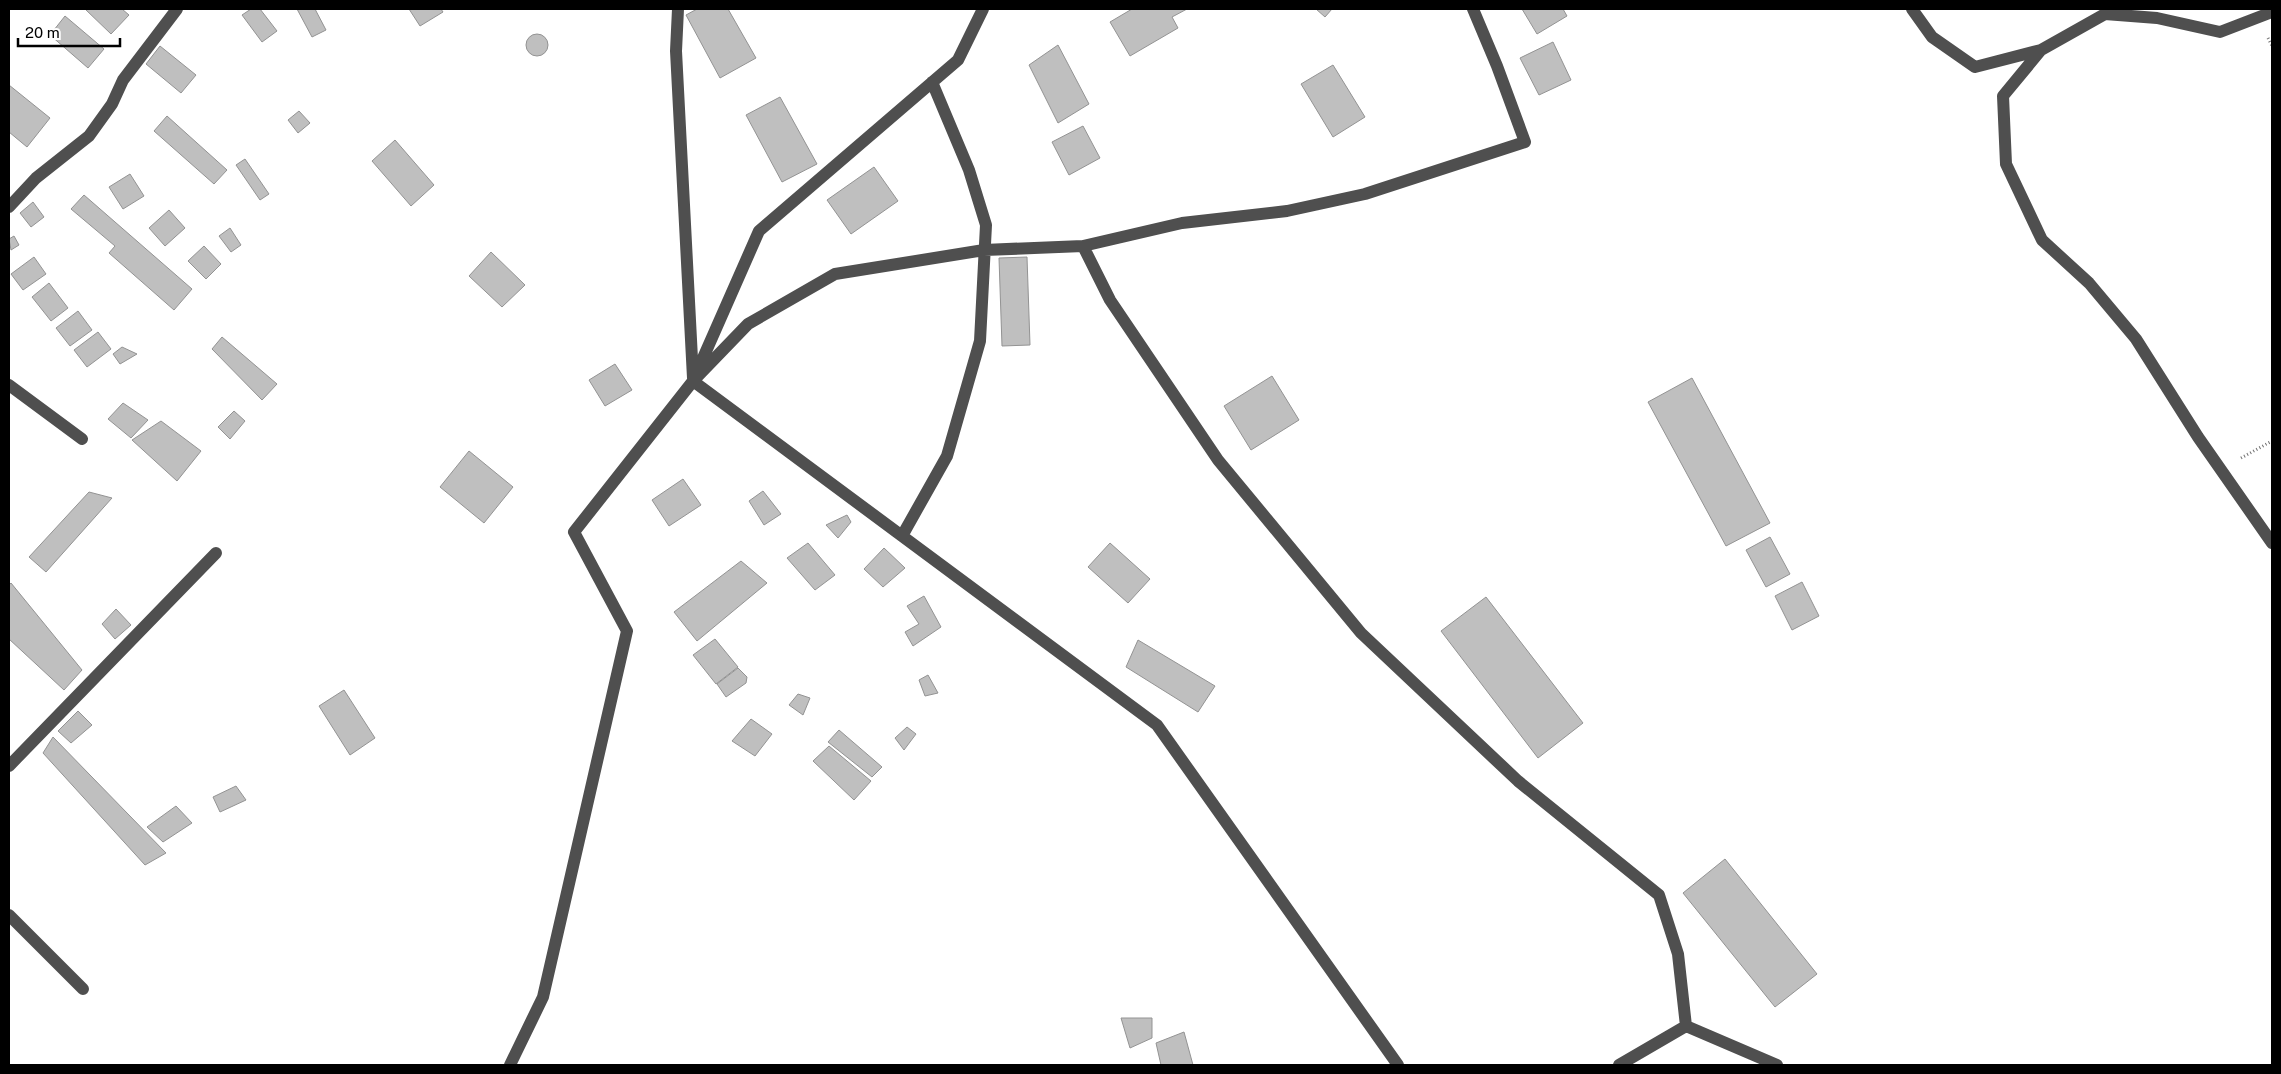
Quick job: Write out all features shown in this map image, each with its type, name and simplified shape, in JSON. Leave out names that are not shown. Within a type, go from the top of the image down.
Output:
[{"type":"street","points":[[9,207],[36,178],[89,136],[112,104],[123,80],[176,9]]},
{"type":"street","points":[[678,9],[676,51],[693,381]]},
{"type":"street","points":[[693,381],[758,231],[958,60],[983,9]]},
{"type":"street","points":[[510,1065],[543,997],[627,631],[574,532],[693,381],[748,324],[835,274],[984,250],[1083,246],[1182,223],[1287,211],[1355,196],[1525,142],[1497,66],[1473,9]]},
{"type":"street","points":[[1912,9],[1932,37],[1975,67],[2041,50],[2105,14],[2156,18],[2220,32],[2272,12]]},
{"type":"street","points":[[2041,50],[2002,96],[2006,164],[2042,240],[2089,283],[2136,340],[2198,437],[2272,543]]},
{"type":"street","points":[[902,536],[947,456],[980,341],[986,225],[969,170],[932,82]]},
{"type":"street","points":[[1083,246],[1110,300],[1218,460],[1361,633],[1518,781],[1659,895],[1678,954],[1686,1026]]},
{"type":"street","points":[[693,381],[1157,725],[1398,1065]]},
{"type":"street","points":[[9,385],[82,439]]},
{"type":"street","points":[[9,766],[216,553]]},
{"type":"street","points":[[9,915],[83,989]]},
{"type":"street","points":[[1619,1065],[1686,1026]]},
{"type":"street","points":[[1686,1026],[1778,1065]]},
{"type":"path","points":[[2221,469],[2272,441]]},
{"type":"building","points":[[85,9],[122,9],[129,15],[111,34]]},
{"type":"building","points":[[251,9],[260,9],[277,31],[262,42],[242,15]]},
{"type":"building","points":[[297,9],[315,9],[326,30],[312,37]]},
{"type":"building","points":[[409,9],[441,9],[443,12],[420,26]]},
{"type":"building","points":[[697,9],[728,9],[756,58],[720,78],[686,15]]},
{"type":"building","points":[[1132,9],[1187,9],[1172,17],[1178,28],[1130,56],[1110,22]]},
{"type":"building","points":[[1316,9],[1332,9],[1325,17]]},
{"type":"building","points":[[1522,9],[1563,9],[1567,16],[1537,34]]},
{"type":"building","points":[[65,16],[104,49],[88,68],[50,35]]},
{"type":"building","points":[[537,34],[545,37],[548,45],[545,53],[537,56],[529,53],[526,45],[529,37]]},
{"type":"building","points":[[1553,42],[1571,80],[1539,95],[1520,58]]},
{"type":"building","points":[[1058,45],[1089,104],[1058,123],[1029,65]]},
{"type":"building","points":[[160,46],[196,75],[181,93],[146,64]]},
{"type":"building","points":[[1333,65],[1365,117],[1333,137],[1301,84]]},
{"type":"building","points":[[9,85],[50,118],[27,147],[9,132]]},
{"type":"building","points":[[780,97],[817,164],[782,182],[746,115]]},
{"type":"building","points":[[299,111],[310,123],[298,133],[288,120]]},
{"type":"building","points":[[167,116],[227,170],[214,184],[154,131]]},
{"type":"building","points":[[1083,126],[1100,158],[1069,175],[1052,142]]},
{"type":"building","points":[[395,140],[434,185],[411,206],[372,161]]},
{"type":"building","points":[[245,159],[269,194],[260,200],[236,165]]},
{"type":"building","points":[[874,167],[898,201],[851,234],[827,200]]},
{"type":"building","points":[[130,174],[144,196],[123,209],[109,187]]},
{"type":"building","points":[[84,195],[192,289],[174,310],[109,253],[115,246],[71,209]]},
{"type":"building","points":[[33,202],[44,217],[31,227],[20,213]]},
{"type":"building","points":[[169,210],[185,228],[165,246],[149,228]]},
{"type":"building","points":[[230,228],[241,245],[231,252],[219,236]]},
{"type":"building","points":[[14,236],[19,245],[11,250],[9,239]]},
{"type":"building","points":[[204,246],[221,264],[206,279],[188,261]]},
{"type":"building","points":[[491,252],[525,285],[502,307],[469,276]]},
{"type":"building","points":[[34,257],[46,274],[23,290],[11,274]]},
{"type":"building","points":[[1027,257],[1030,345],[1002,346],[999,258]]},
{"type":"building","points":[[49,283],[68,308],[51,321],[32,297]]},
{"type":"building","points":[[78,311],[92,330],[70,346],[56,328]]},
{"type":"building","points":[[98,332],[111,349],[87,367],[74,350]]},
{"type":"building","points":[[222,337],[277,384],[262,400],[212,349]]},
{"type":"building","points":[[122,347],[137,354],[120,364],[113,354]]},
{"type":"building","points":[[615,364],[632,390],[605,406],[589,380]]},
{"type":"building","points":[[1272,376],[1299,420],[1251,450],[1224,406]]},
{"type":"building","points":[[1692,378],[1770,523],[1726,546],[1648,402]]},
{"type":"building","points":[[123,403],[148,420],[131,438],[108,419]]},
{"type":"building","points":[[234,411],[245,421],[230,439],[218,427]]},
{"type":"building","points":[[161,421],[201,451],[177,481],[132,440]]},
{"type":"building","points":[[469,451],[513,487],[484,523],[440,487]]},
{"type":"building","points":[[683,479],[701,505],[669,526],[652,500]]},
{"type":"building","points":[[763,491],[781,514],[764,525],[749,501]]},
{"type":"building","points":[[89,492],[112,498],[46,572],[29,557]]},
{"type":"building","points":[[847,515],[851,522],[838,538],[826,525]]},
{"type":"building","points":[[1770,537],[1790,574],[1766,587],[1746,550]]},
{"type":"building","points":[[808,543],[835,575],[815,590],[787,558]]},
{"type":"building","points":[[1110,543],[1150,579],[1128,603],[1088,567]]},
{"type":"building","points":[[884,548],[905,568],[883,587],[864,569]]},
{"type":"building","points":[[741,561],[767,583],[697,641],[674,612]]},
{"type":"building","points":[[1802,582],[1819,616],[1792,630],[1775,596]]},
{"type":"building","points":[[11,583],[82,670],[64,690],[9,639],[9,585]]},
{"type":"building","points":[[924,596],[941,627],[913,646],[905,632],[919,624],[907,606]]},
{"type":"building","points":[[1486,597],[1583,723],[1538,758],[1441,631]]},
{"type":"building","points":[[116,609],[131,625],[115,639],[102,624]]},
{"type":"building","points":[[715,639],[738,667],[716,684],[693,655]]},
{"type":"building","points":[[1138,640],[1215,686],[1198,712],[1126,667]]},
{"type":"building","points":[[738,668],[747,677],[746,683],[726,697],[717,684]]},
{"type":"building","points":[[928,675],[938,693],[925,696],[919,680]]},
{"type":"building","points":[[344,690],[375,738],[350,755],[319,706]]},
{"type":"building","points":[[798,694],[810,698],[803,715],[789,705]]},
{"type":"building","points":[[78,711],[92,725],[71,743],[58,731]]},
{"type":"building","points":[[751,719],[772,734],[755,756],[732,741]]},
{"type":"building","points":[[907,727],[916,734],[904,750],[895,738]]},
{"type":"building","points":[[839,730],[882,767],[872,777],[828,742]]},
{"type":"building","points":[[53,737],[166,853],[145,865],[43,753]]},
{"type":"building","points":[[829,746],[871,781],[854,800],[813,761]]},
{"type":"building","points":[[236,786],[246,800],[220,812],[213,797]]},
{"type":"building","points":[[176,806],[192,823],[163,842],[147,827]]},
{"type":"building","points":[[1725,859],[1817,974],[1775,1007],[1683,893]]},
{"type":"building","points":[[1121,1018],[1152,1018],[1152,1038],[1130,1048]]},
{"type":"building","points":[[1184,1032],[1193,1065],[1161,1065],[1156,1043]]}]
